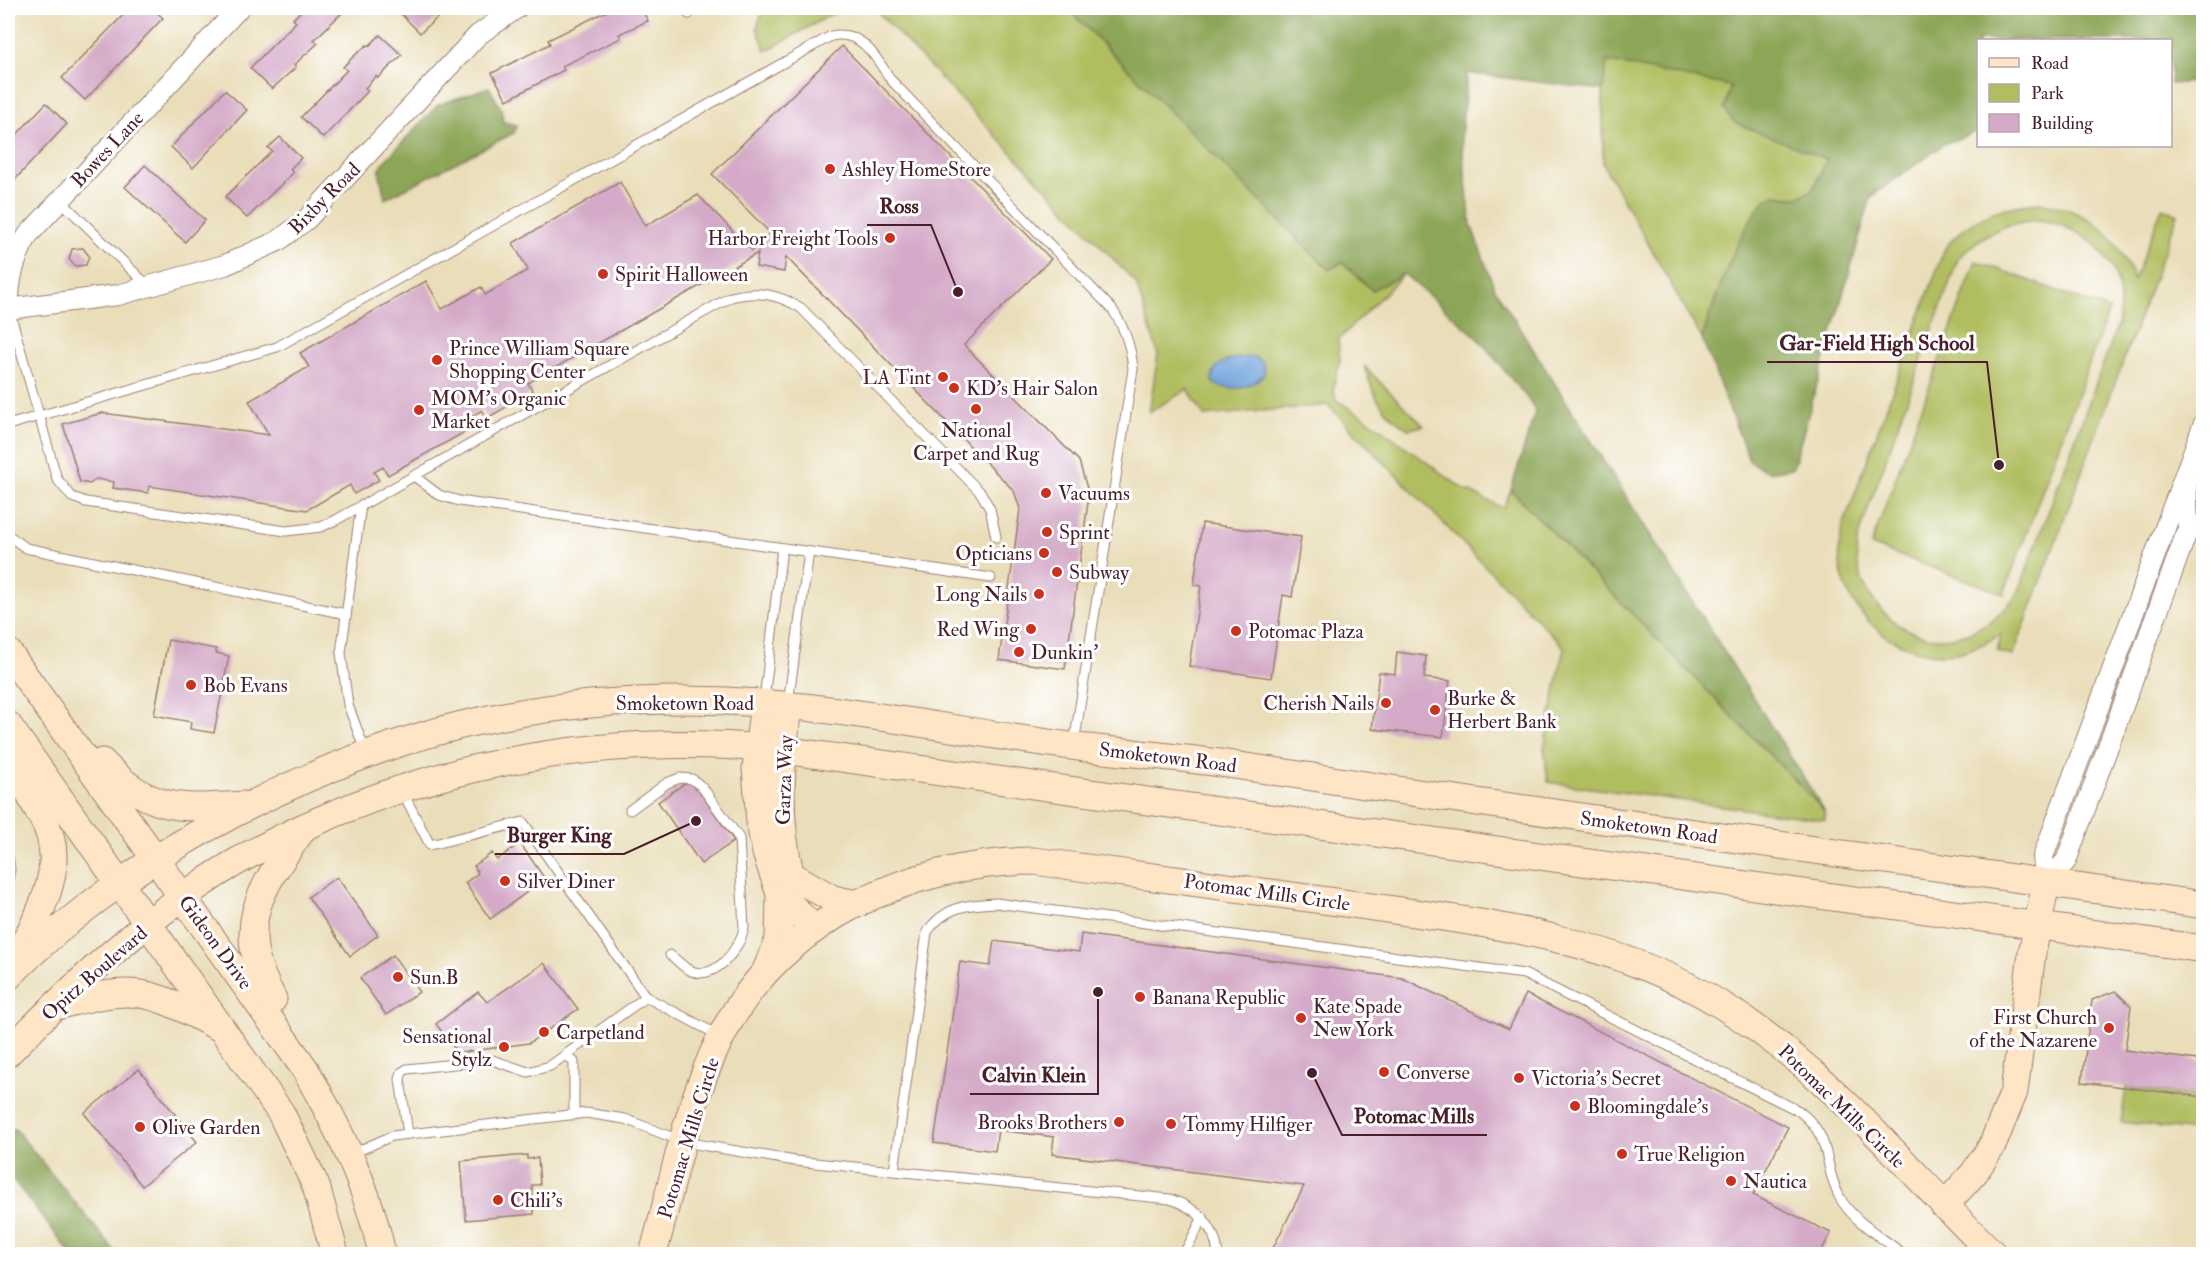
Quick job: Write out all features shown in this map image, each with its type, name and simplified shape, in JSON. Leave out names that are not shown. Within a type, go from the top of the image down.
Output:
[{"type":"main road","name":"Gideon Drive","points":[[8,652],[293,1051],[321,1097],[349,1155],[361,1185],[382,1254]]},
{"type":"main road","name":"Smoketown Road","points":[[156,859],[254,805],[366,754],[454,727],[510,714],[580,705],[674,699],[776,704],[1074,746],[1221,763],[1475,802],[2204,905]]},
{"type":"main road","name":"Garza Way","points":[[776,704],[771,748],[756,768],[760,823],[766,853],[814,929]]},
{"type":"main road","points":[[9,728],[281,1113],[316,1186],[335,1254]]},
{"type":"main road","points":[[8,975],[45,902],[52,866],[50,836],[19,776],[12,753],[9,728]]},
{"type":"main road","points":[[69,738],[100,760],[130,789],[147,799],[190,808],[254,805]]},
{"type":"main road","name":"Smoketown Road","points":[[184,898],[244,858],[304,827],[400,789],[485,765],[595,747],[657,744],[771,748],[1810,892],[2204,950]]},
{"type":"main road","points":[[1468,846],[1475,802]]},
{"type":"main road","points":[[293,1051],[279,1010],[256,967],[253,925],[261,895],[270,876],[304,827]]},
{"type":"main road","points":[[8,975],[68,922],[119,883],[156,859]]},
{"type":"main road","name":"Potomac Mills Circle","points":[[653,1254],[703,1078],[721,1036],[748,990],[763,973],[814,929],[856,904],[938,872],[972,864],[1034,861],[1447,918],[1543,934],[1632,961],[1689,986],[1774,1041],[1805,1065],[1870,1126],[1944,1206],[1993,1254]]},
{"type":"main road","points":[[1944,1206],[1974,1173],[1992,1146],[2012,1100],[2036,927],[2046,883]]},
{"type":"main road","points":[[763,973],[774,954],[779,939],[785,884],[856,904]]},
{"type":"main road","name":"Opitz Boulevard","points":[[8,1053],[53,1007],[148,925],[184,898]]},
{"type":"main road","points":[[53,1007],[95,996],[129,992],[150,994],[165,999],[223,1030]]},
{"type":"street","name":"Bowes Lane","points":[[8,309],[11,273],[28,235],[239,8]]},
{"type":"street","name":"Bixby Road","points":[[8,309],[118,295],[252,255],[293,231],[478,34],[517,8]]},
{"type":"street","points":[[2046,883],[2043,857],[2166,520],[2204,423]]},
{"type":"street","points":[[2046,883],[2066,861],[2196,532],[2186,469]]},
{"type":"lane","points":[[8,425],[277,347],[831,36],[851,35],[869,48],[891,80],[1112,309],[1126,334],[1132,351],[1133,369],[1074,746]]},
{"type":"lane","points":[[60,200],[149,286]]},
{"type":"lane","points":[[8,309],[57,479],[72,497],[86,502],[286,531],[321,527],[731,297],[764,292],[781,296],[801,308],[981,493],[990,509],[996,537]]},
{"type":"lane","points":[[414,476],[439,495],[459,501],[991,578]]},
{"type":"lane","points":[[361,506],[341,652],[343,682],[348,705],[366,754]]},
{"type":"lane","points":[[2166,520],[2196,532]]},
{"type":"lane","points":[[8,535],[26,548],[346,614]]},
{"type":"lane","points":[[776,704],[782,548]]},
{"type":"lane","points":[[776,704],[809,552]]},
{"type":"lane","points":[[630,810],[667,783],[680,778],[692,779],[702,787],[739,838],[744,927],[741,940],[725,960],[707,972],[689,970],[670,955]]},
{"type":"lane","points":[[400,789],[430,845],[523,822],[646,997],[721,1036]]},
{"type":"lane","points":[[8,856],[10,869],[8,881]]},
{"type":"lane","points":[[894,1171],[927,932],[946,911],[972,904],[996,903],[1524,974],[1799,1111],[1815,1124],[1824,1139],[1832,1177],[1845,1206],[1903,1254]]},
{"type":"lane","points":[[408,1134],[400,1078],[402,1072],[407,1069],[492,1060],[528,1072],[550,1066],[646,997]]},
{"type":"lane","points":[[566,1055],[574,1062],[574,1115]]},
{"type":"lane","points":[[349,1155],[392,1136],[574,1115],[606,1114],[684,1142],[795,1161],[1170,1199],[1188,1206],[1203,1217],[1214,1236],[1218,1254]]},
{"type":"lane","points":[[1184,1254],[1203,1217]]},
{"type":"green space","points":[[763,8],[843,8],[766,51],[757,28]]},
{"type":"green space","points":[[874,8],[1067,8],[1329,270],[1342,261],[1404,274],[1338,340],[1340,360],[1333,389],[1336,400],[1369,420],[1462,488],[1503,508],[1511,490],[1824,810],[1825,820],[1548,782],[1544,748],[1564,647],[1328,405],[1204,416],[1188,389],[1149,412],[1158,354],[1136,283]]},
{"type":"green space","points":[[1067,8],[2203,8],[2203,81],[2172,84],[2172,39],[1977,39],[1977,131],[1944,144],[1871,197],[1793,468],[1769,472],[1750,462],[1702,339],[1734,252],[1760,206],[1775,195],[1797,197],[1810,191],[1815,186],[1827,159],[1735,123],[1724,109],[1731,86],[1607,61],[1603,90],[1467,73],[1461,136],[1471,225],[1495,289],[1824,810],[1511,490],[1536,409],[1478,338],[1404,274],[1372,290],[1342,262],[1329,270]]},
{"type":"green space","points":[[1606,61],[1732,86],[1807,149],[1827,159],[1815,185],[1805,195],[1788,197],[1776,195],[1760,206],[1734,252],[1702,339],[1603,164],[1603,90]]},
{"type":"green space","points":[[489,87],[502,110],[503,122],[517,125],[514,133],[385,199],[379,171],[383,163],[438,105]]},
{"type":"green space","points":[[2042,203],[2060,207],[2075,212],[2100,227],[2119,249],[2134,280],[2162,208],[2178,214],[2013,656],[1997,651],[2001,634],[1988,642],[1956,653],[1940,654],[1917,651],[1896,642],[1878,630],[1862,614],[1850,595],[1842,574],[1839,552],[1842,529],[1944,250],[1963,229],[1974,221],[2000,210]],"holes":[[[2041,220],[2060,225],[2092,243],[2104,255],[2118,286],[2120,304],[2118,324],[2019,591],[1996,617],[1966,634],[1943,638],[1924,636],[1906,629],[1890,618],[1866,589],[1859,571],[1856,553],[1859,534],[1958,259],[1976,242],[2006,226]]]},
{"type":"green space","points":[[1976,261],[2109,310],[2004,594],[1871,545]]},
{"type":"green space","points":[[1364,366],[1424,426],[1408,429],[1391,416],[1375,395]]},
{"type":"green space","points":[[2126,1088],[2203,1097],[2203,1132],[2121,1122]]},
{"type":"green space","points":[[8,1128],[15,1129],[117,1254],[71,1254],[8,1173]]},
{"type":"water","points":[[1254,357],[1263,362],[1265,373],[1254,382],[1240,388],[1225,388],[1212,382],[1213,374],[1220,364],[1232,359]]},
{"type":"building","points":[[130,8],[152,8],[163,18],[85,100],[62,78]]},
{"type":"building","points":[[304,8],[347,8],[314,40],[318,43],[294,65],[296,67],[272,89],[250,68],[296,22],[293,19]]},
{"type":"building","points":[[403,8],[444,8],[445,11],[420,33],[399,12]]},
{"type":"building","points":[[605,8],[641,8],[648,21],[619,34],[621,38],[562,66],[564,70],[507,100],[492,73],[550,44],[548,40],[607,11]]},
{"type":"building","points":[[380,35],[402,55],[378,78],[376,76],[365,88],[368,91],[323,138],[301,117],[347,70],[343,67]]},
{"type":"building","name":"Prince William Square Shopping Center","points":[[842,46],[1051,259],[964,345],[1079,461],[1089,495],[1065,669],[999,660],[1020,509],[1014,491],[786,257],[784,272],[756,267],[758,253],[528,383],[533,392],[487,418],[482,410],[460,423],[465,432],[388,475],[383,467],[374,472],[379,480],[354,494],[350,485],[307,510],[149,486],[148,493],[113,488],[114,482],[96,479],[90,484],[80,482],[63,424],[102,413],[269,435],[249,401],[309,367],[300,353],[426,281],[442,309],[481,287],[485,295],[528,270],[513,243],[620,182],[645,226],[698,195],[752,251],[770,233],[712,174]]},
{"type":"building","points":[[225,90],[247,110],[193,168],[171,147]]},
{"type":"building","points":[[46,103],[67,124],[8,187],[8,144]]},
{"type":"building","points":[[280,137],[301,158],[290,169],[293,173],[247,218],[225,197],[272,151],[268,148]]},
{"type":"building","points":[[145,165],[205,220],[185,242],[125,187]]},
{"type":"building","points":[[83,248],[89,256],[86,265],[75,266],[69,259],[72,249]]},
{"type":"building","name":"Potomac Plaza","points":[[1202,523],[1301,537],[1292,597],[1283,595],[1271,678],[1189,666],[1201,586],[1194,585]]},
{"type":"building","name":"Bob Evans","points":[[168,640],[216,649],[216,653],[229,656],[214,733],[190,729],[191,722],[154,715]]},
{"type":"building","points":[[1397,652],[1426,656],[1424,678],[1450,681],[1443,737],[1372,729],[1379,672],[1395,674]]},
{"type":"building","points":[[691,779],[734,841],[701,864],[658,802]]},
{"type":"building","name":"Silver Diner","points":[[520,843],[545,879],[490,919],[465,883],[478,873],[474,866],[492,853],[497,860]]},
{"type":"building","name":"Sun.B","points":[[337,877],[378,935],[350,956],[308,897]]},
{"type":"building","points":[[1081,934],[1402,978],[1509,1029],[1526,994],[1788,1127],[1753,1195],[1831,1233],[1821,1252],[1827,1254],[1270,1254],[1304,1186],[1052,1154],[1054,1137],[998,1130],[995,1151],[934,1143],[960,962],[990,966],[994,941],[1079,952]]},
{"type":"building","points":[[393,955],[419,992],[386,1015],[360,978]]},
{"type":"building","points":[[544,963],[578,1009],[529,1043],[458,1053],[436,1024],[478,992],[487,1002]]},
{"type":"building","name":"First Church of the Nazarene","points":[[2115,991],[2131,1006],[2125,1050],[2204,1061],[2204,1097],[2082,1082],[2092,1000]]},
{"type":"building","name":"Olive Garden","points":[[139,1069],[197,1142],[142,1186],[84,1113]]},
{"type":"building","name":"Chili's","points":[[527,1155],[527,1159],[538,1158],[540,1185],[532,1185],[534,1214],[466,1220],[461,1161]]},
{"type":"place","name":"Ashley HomeStore","points":[[830,169]]},
{"type":"place","name":"Harbor Freight Tools","points":[[890,238]]},
{"type":"place","name":"Spirit Halloween","points":[[603,274]]},
{"type":"place","name":"Ross","points":[[958,292]]},
{"type":"place","name":"Prince William Square Shopping Center","points":[[437,360]]},
{"type":"place","name":"LA Tint","points":[[943,377]]},
{"type":"place","name":"KD's Hair Salon","points":[[954,388]]},
{"type":"place","name":"National Carpet and Rug","points":[[976,409]]},
{"type":"place","name":"MOM's Organic Market","points":[[419,410]]},
{"type":"place","name":"Gar-Field High School","points":[[1999,465]]},
{"type":"place","name":"Vacuums","points":[[1046,493]]},
{"type":"place","name":"Sprint","points":[[1047,532]]},
{"type":"place","name":"Opticians","points":[[1044,553]]},
{"type":"place","name":"Subway","points":[[1057,572]]},
{"type":"place","name":"Long Nails","points":[[1039,594]]},
{"type":"place","name":"Red Wing","points":[[1031,629]]},
{"type":"place","name":"Potomac Plaza","points":[[1236,631]]},
{"type":"place","name":"Dunkin'","points":[[1019,652]]},
{"type":"place","name":"Bob Evans","points":[[191,685]]},
{"type":"place","name":"Cherish Nails","points":[[1386,703]]},
{"type":"place","name":"Burke & Herbert Bank","points":[[1435,710]]},
{"type":"place","name":"Burger King","points":[[696,821]]},
{"type":"place","name":"Silver Diner","points":[[505,881]]},
{"type":"place","name":"Sun.B","points":[[398,977]]},
{"type":"place","name":"Calvin Klein","points":[[1098,992]]},
{"type":"place","name":"Banana Republic","points":[[1140,997]]},
{"type":"place","name":"Kate Spade New York","points":[[1301,1018]]},
{"type":"place","name":"First Church of the Nazarene","points":[[2109,1028]]},
{"type":"place","name":"Carpetland","points":[[544,1032]]},
{"type":"place","name":"Sensational Stylz","points":[[504,1047]]},
{"type":"place","name":"Converse","points":[[1384,1072]]},
{"type":"place","name":"Potomac Mills","points":[[1312,1073]]},
{"type":"place","name":"Victoria's Secret","points":[[1519,1078]]},
{"type":"place","name":"Bloomingdale's","points":[[1575,1106]]},
{"type":"place","name":"Brooks Brothers","points":[[1119,1122]]},
{"type":"place","name":"Tommy Hilfiger","points":[[1171,1124]]},
{"type":"place","name":"Olive Garden","points":[[140,1127]]},
{"type":"place","name":"True Religion","points":[[1622,1154]]},
{"type":"place","name":"Nautica","points":[[1731,1181]]},
{"type":"place","name":"Chili's","points":[[498,1200]]}]
